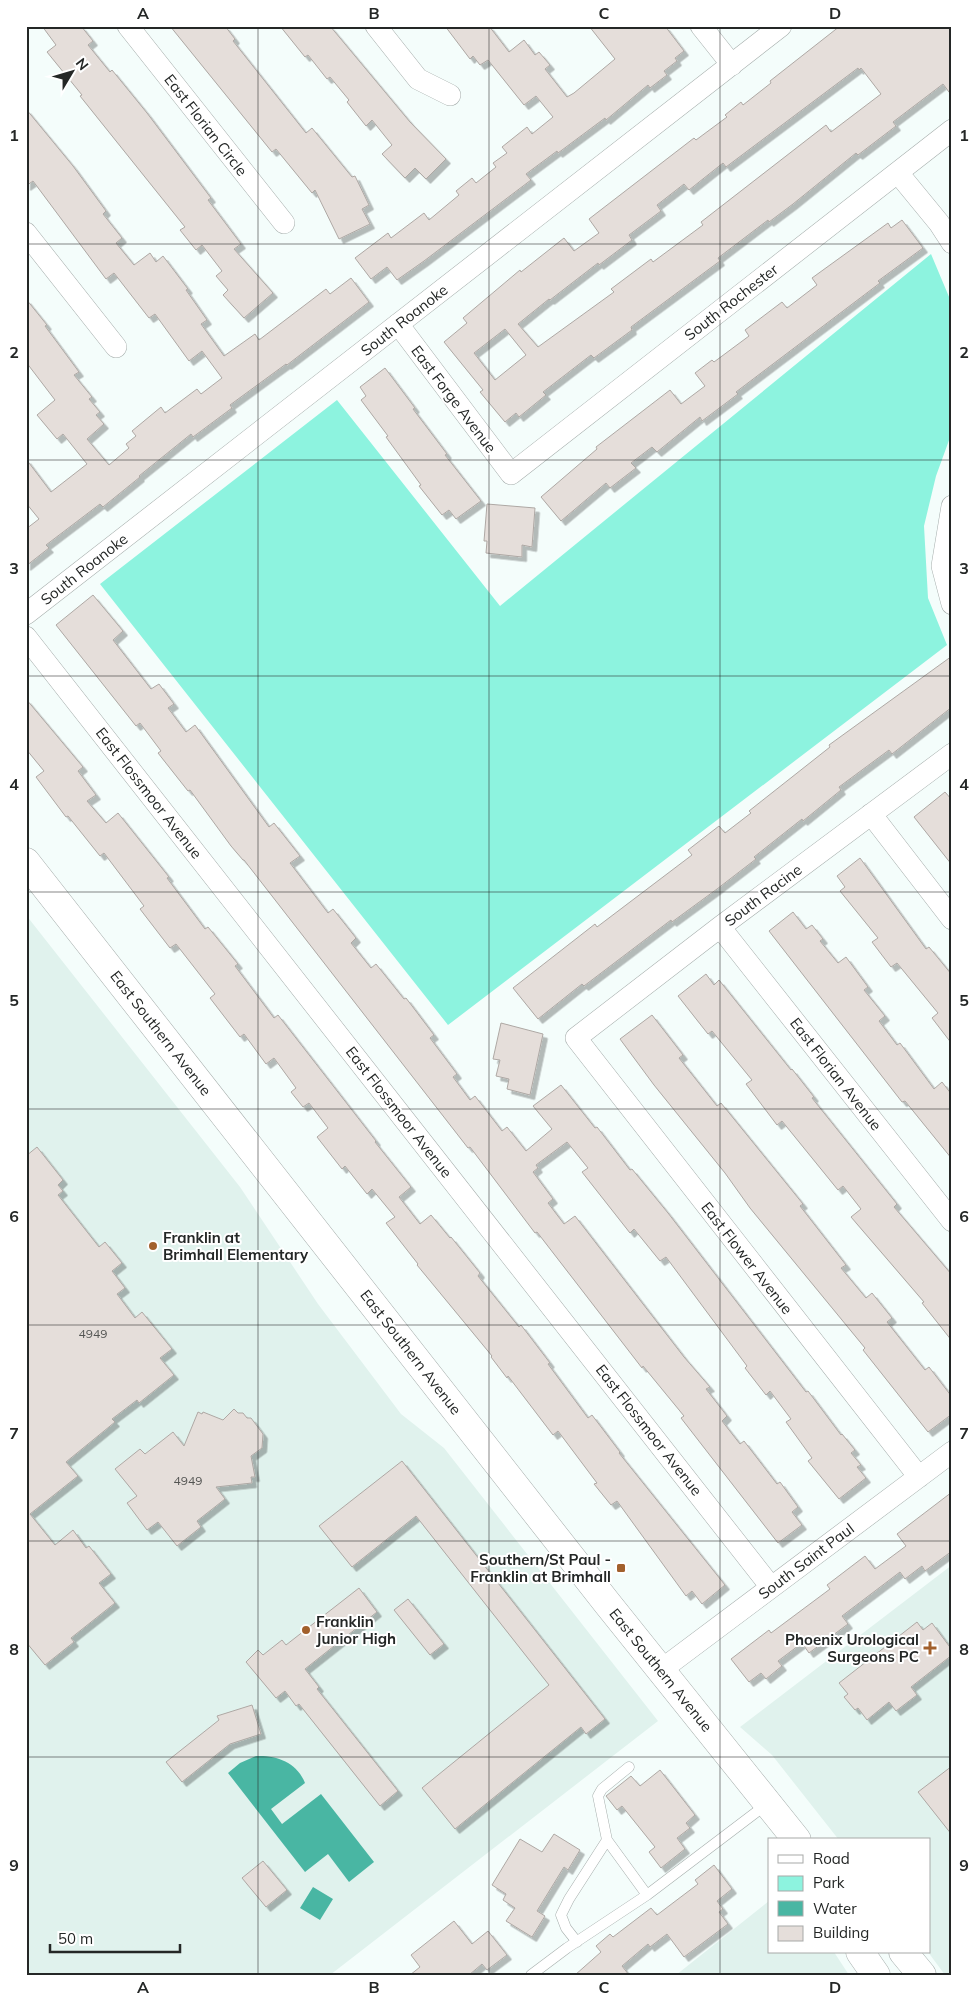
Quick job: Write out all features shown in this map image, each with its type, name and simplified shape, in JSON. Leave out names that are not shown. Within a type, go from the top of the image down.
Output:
[{"type":"main road","name":"East Southern Avenue","points":[[26,862],[795,1838]]},
{"type":"main road","points":[[861,1954],[876,1975]]},
{"type":"main road","points":[[906,1954],[922,1975]]},
{"type":"street","name":"East Florian Circle","points":[[128,26],[284,223]]},
{"type":"street","points":[[376,26],[418,78],[450,95]]},
{"type":"street","points":[[701,26],[732,65]]},
{"type":"street","name":"South Roanoke","points":[[26,614],[781,26]]},
{"type":"street","name":"South Rochester","points":[[511,474],[952,130]]},
{"type":"street","points":[[898,173],[939,223],[952,243]]},
{"type":"street","points":[[26,233],[116,347]]},
{"type":"street","name":"East Forge Avenue","points":[[398,324],[511,474]]},
{"type":"street","points":[[952,506],[942,566],[952,604]]},
{"type":"street","name":"East Flossmoor Avenue","points":[[26,637],[771,1587]]},
{"type":"street","name":"South Racine","points":[[576,1038],[720,926],[952,754]]},
{"type":"street","points":[[871,814],[952,918]]},
{"type":"street","name":"East Florian Avenue","points":[[720,926],[952,1221]]},
{"type":"street","name":"East Flower Avenue","points":[[576,1038],[919,1477]]},
{"type":"street","name":"South Saint Paul","points":[[662,1670],[952,1452]]},
{"type":"lane","points":[[629,1767],[602,1789],[598,1796],[607,1840],[647,1895]]},
{"type":"lane","points":[[531,1975],[576,1942],[647,1895],[768,1804]]},
{"type":"lane","points":[[576,1942],[566,1928],[561,1915],[569,1899],[607,1840]]},
{"type":"shaded area","name":"Franklin Junior High","points":[[26,915],[240,1187],[318,1304],[401,1414],[444,1448],[658,1721],[330,1975],[26,1975]]},
{"type":"shaded area","points":[[952,1565],[952,1975],[945,1975],[929,1954],[930,1838],[837,1838],[772,1755],[740,1727]]},
{"type":"shaded area","points":[[768,1902],[768,1954],[835,1954],[849,1975],[676,1975]]},
{"type":"green space","points":[[931,254],[952,304],[952,432],[936,476],[924,526],[928,598],[947,645],[448,1025],[100,584],[337,400],[500,606]]},
{"type":"water","points":[[256,1756],[271,1757],[285,1761],[297,1770],[305,1783],[271,1809],[282,1824],[321,1794],[374,1862],[349,1882],[328,1854],[305,1872],[228,1773],[240,1763]]},
{"type":"water","points":[[313,1887],[333,1899],[320,1920],[300,1908]]},
{"type":"building","points":[[42,26],[81,26],[93,41],[88,45],[110,72],[112,70],[147,113],[211,198],[208,200],[241,244],[234,249],[273,293],[244,318],[223,295],[228,290],[216,276],[222,271],[202,245],[196,250],[180,230],[185,227],[47,52],[56,45]]},
{"type":"building","points":[[170,26],[225,26],[235,39],[233,41],[306,133],[312,128],[352,177],[355,176],[369,205],[362,209],[370,224],[339,239],[315,190],[312,193],[276,149],[272,152]]},
{"type":"building","points":[[280,26],[330,26],[410,122],[446,159],[426,179],[415,168],[405,178],[382,154],[392,145],[372,120],[366,126],[347,102],[349,100],[330,77],[327,79],[308,55],[305,57]]},
{"type":"building","points":[[445,26],[489,26],[509,52],[524,40],[535,55],[539,52],[550,65],[545,69],[567,97],[615,59],[589,26],[665,26],[684,51],[675,58],[677,61],[664,71],[667,75],[650,88],[648,85],[606,120],[605,118],[526,174],[531,180],[424,261],[397,280],[387,267],[371,279],[355,258],[388,233],[391,238],[424,213],[429,220],[459,195],[456,191],[472,178],[476,183],[496,167],[493,163],[507,153],[502,147],[527,127],[532,134],[553,117],[536,96],[524,105],[488,60],[480,65],[473,56],[470,59]]},
{"type":"building","points":[[840,26],[952,26],[952,96],[943,84],[893,122],[896,126],[858,155],[856,153],[793,204],[769,222],[768,220],[718,258],[720,261],[631,327],[632,330],[594,358],[591,355],[543,392],[546,395],[519,417],[516,413],[505,422],[480,392],[483,390],[444,342],[467,323],[463,318],[520,270],[521,272],[564,238],[574,251],[599,233],[589,219],[694,138],[696,140],[727,117],[725,115],[741,102],[743,105],[771,83],[770,81]],"holes":[[[858,68],[859,70],[861,68],[881,94],[831,132],[826,125],[701,222],[703,225],[653,262],[651,259],[611,289],[614,292],[538,347],[518,324],[549,299],[632,240],[629,235],[661,211],[657,205],[684,184],[689,190],[723,163],[726,167]],[[505,329],[526,355],[495,380],[474,353]]]},
{"type":"building","points":[[26,109],[73,166],[106,211],[103,214],[122,238],[116,243],[134,265],[150,253],[156,262],[163,256],[188,289],[186,290],[207,320],[201,324],[224,356],[255,334],[259,340],[326,289],[330,294],[351,278],[369,302],[287,365],[230,405],[232,408],[193,437],[191,434],[103,507],[100,504],[46,545],[49,548],[26,566],[26,529],[39,519],[26,503],[26,459],[51,492],[87,464],[63,434],[57,439],[37,415],[55,400],[26,362],[26,299],[47,325],[45,326],[79,372],[74,375],[92,397],[89,399],[100,412],[96,415],[104,424],[87,439],[109,465],[129,448],[126,444],[136,436],[132,431],[161,407],[165,413],[197,389],[201,394],[222,378],[202,351],[189,361],[155,314],[149,318],[114,273],[106,279],[33,181],[26,186]]},
{"type":"building","points":[[902,220],[923,248],[736,392],[738,394],[702,421],[700,417],[657,452],[652,447],[631,463],[636,468],[610,488],[606,483],[561,521],[541,497],[597,449],[596,447],[670,390],[681,404],[705,386],[695,373],[712,360],[714,362],[749,336],[745,330],[782,302],[787,308],[817,285],[812,278],[888,223],[891,228]]},
{"type":"building","points":[[385,368],[447,454],[445,455],[481,501],[456,519],[449,510],[442,515],[419,486],[421,485],[386,437],[388,436],[361,400],[366,396],[360,387]]},
{"type":"building","points":[[487,504],[535,508],[532,547],[522,545],[522,557],[486,553],[487,541],[484,541]]},
{"type":"building","points":[[93,595],[123,631],[113,640],[151,689],[159,684],[174,704],[168,708],[186,732],[195,725],[269,827],[274,823],[300,856],[290,863],[328,913],[333,909],[356,938],[351,943],[371,968],[376,964],[404,999],[406,998],[434,1035],[430,1038],[457,1074],[453,1077],[470,1100],[475,1096],[502,1131],[507,1127],[526,1151],[552,1129],[533,1106],[561,1085],[630,1170],[632,1169],[668,1213],[806,1392],[808,1391],[841,1435],[855,1450],[851,1453],[861,1465],[857,1467],[866,1478],[839,1499],[808,1461],[812,1458],[786,1422],[791,1419],[770,1391],[766,1395],[745,1368],[747,1366],[666,1257],[660,1261],[634,1229],[630,1233],[582,1172],[588,1168],[567,1142],[536,1165],[538,1168],[533,1172],[553,1199],[548,1203],[564,1224],[575,1216],[684,1357],[710,1387],[706,1389],[727,1416],[722,1421],[740,1444],[744,1441],[777,1484],[780,1482],[798,1507],[792,1512],[802,1525],[778,1543],[681,1418],[684,1416],[643,1366],[642,1368],[537,1232],[535,1233],[470,1147],[468,1148],[244,860],[231,846],[190,790],[188,791],[158,753],[161,751],[140,723],[136,726],[56,625]]},
{"type":"building","points":[[952,656],[952,707],[892,754],[889,750],[839,787],[841,790],[754,857],[756,859],[584,986],[582,984],[538,1019],[513,988],[595,924],[597,927],[692,855],[688,850],[719,826],[725,833],[751,813],[749,811],[830,747],[829,745]]},
{"type":"building","points":[[26,699],[83,767],[78,771],[96,795],[87,801],[106,823],[118,813],[169,877],[167,878],[205,929],[208,927],[238,964],[235,966],[274,1018],[278,1015],[411,1187],[399,1197],[420,1224],[431,1215],[451,1237],[480,1273],[478,1276],[519,1327],[521,1325],[550,1363],[548,1364],[588,1418],[592,1415],[619,1453],[725,1585],[702,1604],[692,1591],[686,1596],[617,1501],[611,1505],[594,1484],[597,1483],[558,1431],[553,1435],[508,1376],[507,1378],[492,1356],[417,1265],[386,1223],[395,1217],[372,1189],[367,1194],[345,1166],[342,1169],[317,1137],[328,1128],[309,1103],[303,1107],[291,1092],[296,1088],[274,1058],[266,1064],[244,1034],[240,1037],[210,998],[215,994],[176,944],[170,948],[140,909],[144,906],[104,853],[100,856],[68,816],[66,817],[36,777],[44,771],[26,749]]},
{"type":"building","points":[[945,792],[952,800],[952,865],[914,817]]},
{"type":"building","points":[[860,858],[926,949],[929,947],[952,975],[952,1044],[932,1018],[938,1013],[897,963],[891,967],[872,942],[878,938],[840,891],[845,887],[837,876]]},
{"type":"building","points":[[793,912],[806,929],[812,925],[823,939],[820,941],[838,963],[846,957],[868,987],[864,990],[885,1016],[879,1021],[897,1045],[900,1043],[934,1089],[942,1082],[952,1095],[952,1159],[905,1101],[902,1102],[769,931]]},
{"type":"building","points":[[706,974],[714,985],[719,980],[792,1069],[814,1097],[812,1098],[897,1204],[894,1207],[952,1275],[952,1341],[922,1303],[924,1302],[851,1217],[861,1209],[843,1186],[838,1190],[782,1121],[777,1125],[746,1084],[752,1080],[712,1031],[708,1034],[678,996]]},
{"type":"building","points":[[652,1015],[683,1055],[679,1058],[717,1106],[721,1103],[803,1204],[800,1206],[846,1265],[841,1268],[866,1298],[872,1293],[892,1318],[887,1322],[925,1370],[929,1367],[952,1397],[952,1414],[928,1432],[863,1350],[865,1348],[750,1208],[725,1173],[654,1085],[620,1039]]},
{"type":"building","points":[[501,1023],[543,1034],[530,1095],[507,1089],[509,1079],[496,1076],[500,1060],[493,1059]]},
{"type":"building","points":[[37,1147],[63,1180],[58,1185],[63,1191],[58,1195],[99,1247],[105,1242],[122,1263],[112,1271],[125,1288],[117,1294],[135,1318],[142,1312],[172,1349],[160,1358],[174,1375],[139,1403],[137,1400],[112,1419],[115,1422],[66,1462],[78,1476],[30,1514],[55,1545],[73,1530],[86,1548],[89,1546],[111,1574],[99,1583],[115,1603],[71,1638],[74,1642],[45,1665],[26,1642],[26,1156]]},
{"type":"building","points":[[234,1409],[238,1413],[243,1413],[247,1418],[251,1418],[263,1434],[262,1448],[251,1456],[255,1477],[251,1477],[252,1483],[216,1487],[225,1499],[197,1521],[201,1527],[177,1546],[158,1522],[147,1530],[127,1503],[137,1496],[115,1469],[140,1449],[145,1454],[173,1432],[184,1446],[198,1412],[202,1414],[203,1412],[223,1420]]},
{"type":"building","points":[[402,1461],[605,1719],[586,1734],[581,1727],[455,1829],[422,1788],[549,1685],[416,1516],[352,1567],[319,1526]]},
{"type":"building","points":[[952,1492],[952,1551],[925,1571],[922,1566],[905,1579],[900,1572],[842,1616],[848,1624],[809,1653],[802,1643],[778,1661],[782,1666],[766,1679],[761,1673],[749,1682],[731,1659],[769,1630],[771,1633],[830,1589],[827,1585],[865,1556],[875,1569],[906,1546],[897,1534]]},
{"type":"building","points":[[359,1588],[377,1612],[305,1669],[319,1687],[317,1689],[398,1791],[380,1806],[299,1704],[296,1706],[285,1691],[276,1698],[246,1662],[258,1650],[263,1655],[282,1640],[286,1645]]},
{"type":"building","points":[[408,1599],[444,1644],[430,1655],[394,1610]]},
{"type":"building","points":[[917,1622],[923,1630],[932,1623],[952,1650],[952,1655],[911,1687],[917,1695],[896,1711],[889,1702],[867,1720],[858,1708],[855,1710],[844,1697],[848,1694],[839,1683]]},
{"type":"building","points":[[252,1705],[261,1734],[230,1744],[182,1782],[166,1762],[219,1720],[217,1716]]},
{"type":"building","points":[[952,1766],[952,1835],[918,1792]]},
{"type":"building","points":[[660,1770],[695,1815],[686,1823],[690,1828],[677,1838],[685,1849],[661,1868],[649,1852],[655,1847],[622,1806],[617,1810],[606,1796],[631,1776],[640,1786]]},
{"type":"building","points":[[554,1834],[580,1850],[568,1870],[564,1867],[537,1911],[545,1916],[532,1937],[506,1921],[515,1908],[503,1900],[506,1894],[492,1885],[520,1839],[542,1852]]},
{"type":"building","points":[[263,1861],[287,1890],[266,1907],[242,1878]]},
{"type":"building","points":[[714,1865],[732,1889],[717,1901],[723,1909],[719,1912],[728,1924],[684,1957],[667,1934],[650,1947],[648,1944],[622,1966],[629,1975],[575,1975],[601,1952],[596,1946],[610,1934],[613,1937],[651,1908],[657,1915],[698,1884],[695,1880]]},
{"type":"building","points":[[454,1921],[472,1944],[488,1931],[507,1955],[487,1970],[482,1964],[469,1975],[410,1975],[420,1967],[411,1955]]},
{"type":"place","name":"Franklin at Brimhall Elementary","points":[[153,1246]]},
{"type":"place","name":"Southern/St Paul - Franklin at Brimhall","points":[[621,1568]]},
{"type":"place","name":"Franklin Junior High","points":[[306,1630]]},
{"type":"place","name":"Phoenix Urological Surgeons PC","points":[[930,1648]]}]
